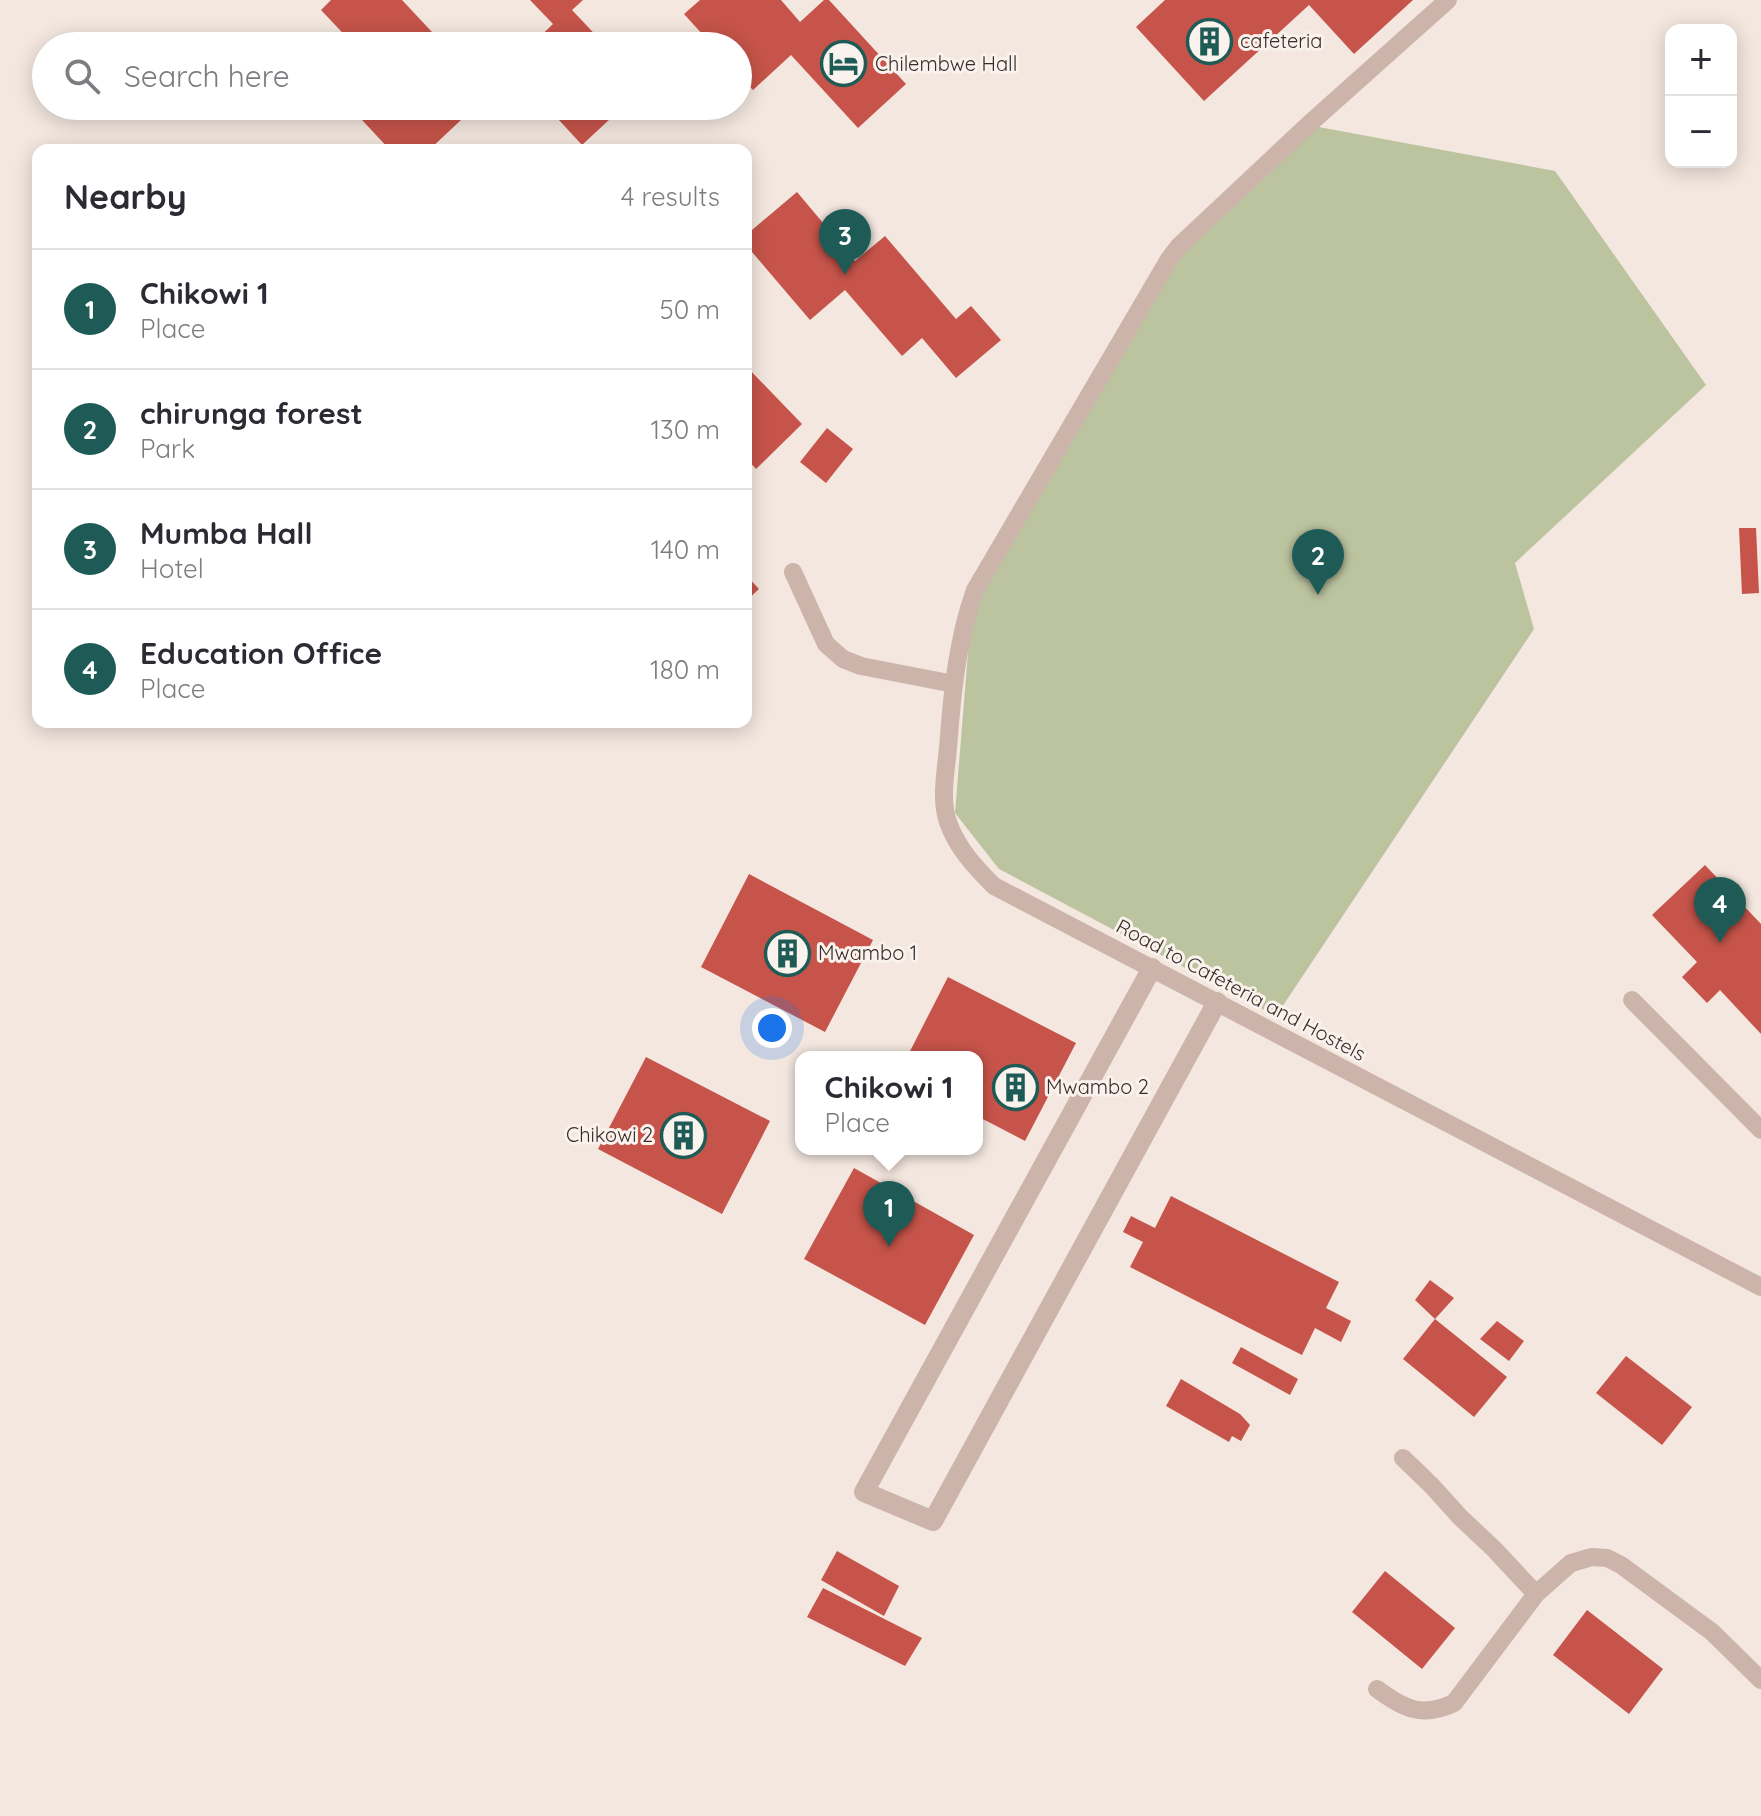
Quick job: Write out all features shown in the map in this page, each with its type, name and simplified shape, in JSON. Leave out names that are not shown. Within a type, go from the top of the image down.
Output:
[{"type":"street","points":[[1152,968],[864,1492],[933,1521],[1217,1002]]},
{"type":"lane","name":"Road to Cafeteria and Hostels","points":[[1448,0],[1308,125],[1173,253],[975,590],[954,684],[943,794],[947,819],[961,849],[994,886],[1761,1287]]},
{"type":"lane","points":[[793,572],[826,644],[843,659],[861,666],[954,684]]},
{"type":"lane","points":[[1632,1000],[1761,1130]]},
{"type":"lane","points":[[1403,1458],[1536,1594]]},
{"type":"lane","points":[[1377,1689],[1398,1704],[1417,1710],[1438,1710],[1454,1703],[1536,1594],[1571,1563],[1592,1557],[1607,1558],[1621,1565],[1712,1632],[1761,1680]]},
{"type":"green space","points":[[1308,125],[1555,171],[1706,385],[1515,563],[1534,629],[1276,1016],[999,869],[955,813],[973,591],[1179,248]]},
{"type":"building","points":[[331,0],[402,0],[432,32],[342,32],[321,10]]},
{"type":"building","points":[[530,0],[583,0],[572,10],[593,32],[545,32],[553,24]]},
{"type":"building","name":"Chilembwe Hall","points":[[700,0],[781,0],[800,22],[824,0],[829,0],[906,84],[858,128],[791,55],[753,90],[752,32],[700,32],[684,14]]},
{"type":"building","name":"cafeteria","points":[[1165,0],[1413,0],[1354,54],[1309,5],[1204,101],[1136,27]]},
{"type":"building","points":[[362,120],[461,120],[435,144],[384,144]]},
{"type":"building","points":[[559,120],[609,120],[583,144]]},
{"type":"building","points":[[797,192],[855,261],[885,236],[956,319],[971,306],[1001,340],[956,378],[922,338],[902,356],[845,290],[810,320],[752,252],[752,230]]},
{"type":"building","points":[[752,372],[802,424],[756,469],[752,465]]},
{"type":"building","points":[[827,428],[853,449],[826,483],[800,462]]},
{"type":"building","points":[[1739,528],[1756,528],[1759,593],[1742,594]]},
{"type":"building","points":[[752,581],[759,589],[752,595]]},
{"type":"building","points":[[1705,865],[1761,924],[1761,1034],[1720,990],[1707,1003],[1682,977],[1697,962],[1652,915]]},
{"type":"building","name":"Mwambo 1","points":[[749,874],[873,940],[825,1032],[701,967]]},
{"type":"building","name":"Mwambo 2","points":[[948,977],[1076,1043],[1025,1141],[983,1119],[983,1051],[910,1051]]},
{"type":"building","name":"Chikowi 2","points":[[646,1057],[770,1121],[722,1214],[598,1149]]},
{"type":"building","points":[[854,1168],[974,1235],[925,1325],[804,1259]]},
{"type":"building","points":[[1171,1196],[1339,1282],[1326,1308],[1351,1321],[1341,1342],[1315,1328],[1302,1355],[1130,1267],[1143,1242],[1123,1232],[1131,1216],[1155,1228]]},
{"type":"building","points":[[1430,1280],[1454,1298],[1435,1319],[1415,1300]]},
{"type":"building","points":[[1435,1319],[1507,1377],[1474,1417],[1403,1359]]},
{"type":"building","points":[[1497,1321],[1524,1341],[1509,1361],[1480,1339]]},
{"type":"building","points":[[1241,1347],[1298,1379],[1290,1395],[1232,1363]]},
{"type":"building","points":[[1626,1356],[1692,1407],[1662,1445],[1596,1393]]},
{"type":"building","points":[[1181,1379],[1240,1414],[1250,1425],[1241,1441],[1232,1436],[1229,1442],[1166,1406]]},
{"type":"building","points":[[837,1551],[899,1586],[884,1616],[821,1580]]},
{"type":"building","points":[[1385,1571],[1455,1628],[1422,1669],[1352,1612]]},
{"type":"building","points":[[823,1588],[922,1638],[905,1666],[807,1617]]},
{"type":"building","points":[[1587,1610],[1663,1669],[1629,1714],[1553,1655]]},
{"type":"place","name":"cafeteria","points":[[1209,41]]},
{"type":"place","name":"Chilembwe Hall","points":[[844,64]]},
{"type":"place","name":"Mumba Hall","points":[[845,275]]},
{"type":"place","name":"chirunga forest","points":[[1318,595]]},
{"type":"place","name":"Education Office","points":[[1720,943]]},
{"type":"place","name":"Mwambo 1","points":[[787,953]]},
{"type":"place","name":"Mwambo 2","points":[[1015,1087]]},
{"type":"place","name":"Chikowi 2","points":[[684,1135]]},
{"type":"place","name":"Chikowi 1","points":[[889,1247]]}]
